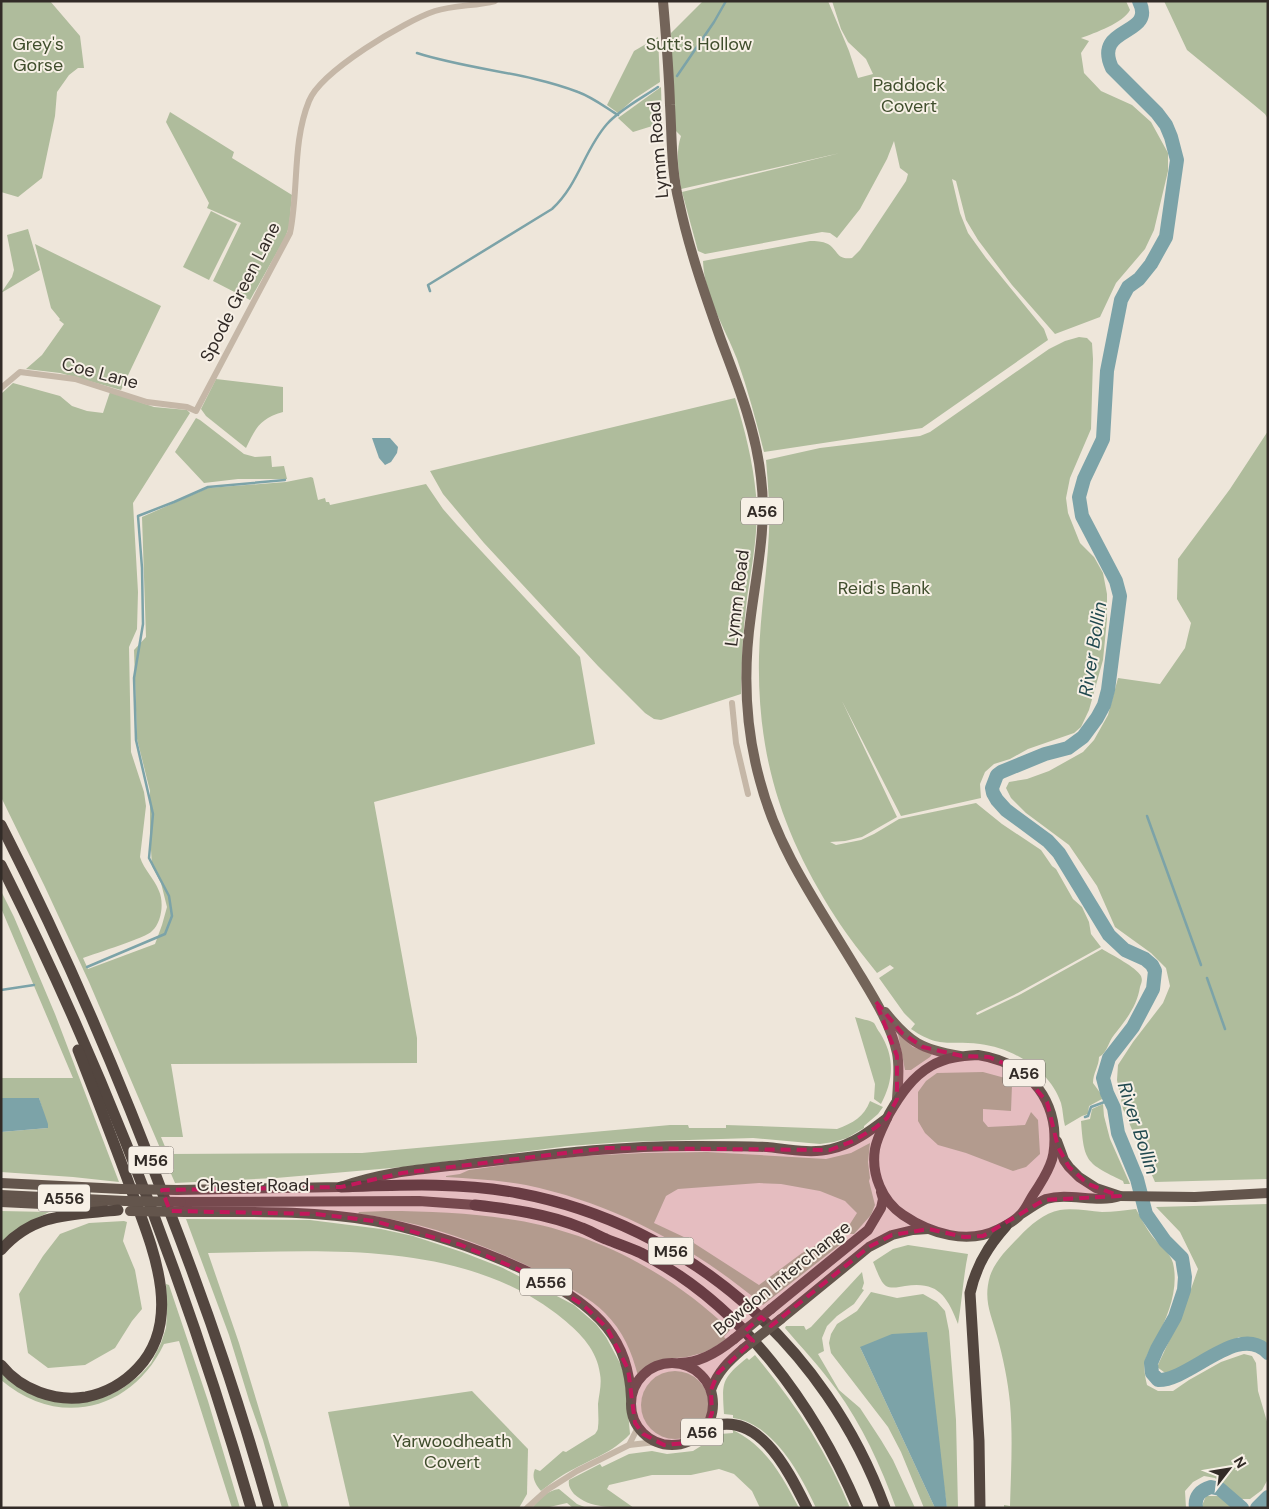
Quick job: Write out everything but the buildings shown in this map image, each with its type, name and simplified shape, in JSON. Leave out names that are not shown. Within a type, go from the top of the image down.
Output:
[{"type":"highway","name":"M56","points":[[1,825],[67,962],[148,1153],[209,1318],[269,1508]]},
{"type":"highway","name":"M56","points":[[1,865],[77,1026],[144,1193],[201,1349],[251,1508]]},
{"type":"highway","points":[[1,1365],[14,1378],[38,1392],[69,1398],[96,1395],[123,1382],[143,1363],[156,1341],[162,1313],[162,1298],[155,1258],[112,1136],[38,943]]},
{"type":"highway","name":"A56","points":[[1122,1196],[1088,1184],[1069,1167],[1058,1147],[1052,1118],[1042,1094],[1033,1081],[1010,1064],[989,1057],[962,1056],[940,1062],[925,1070],[911,1082],[898,1099],[887,1118],[875,1148],[876,1171],[886,1199],[898,1212],[929,1229],[951,1235],[974,1237],[992,1233],[1006,1226],[1044,1200],[1051,1198],[1109,1199],[1122,1196],[1161,1197],[1268,1194]]},
{"type":"highway","name":"Chester Road","points":[[1,1183],[177,1190],[341,1187],[365,1178],[402,1172],[516,1157],[606,1148],[750,1146],[815,1151],[830,1150],[854,1142],[887,1118]]},
{"type":"highway","name":"A56","points":[[1021,1214],[1050,1165],[1054,1149],[1054,1130]]},
{"type":"highway","name":"M56","points":[[341,1187],[404,1185],[479,1187],[518,1193],[582,1209],[648,1238],[685,1259],[713,1277],[770,1324],[800,1360],[835,1406],[853,1435],[885,1508]]},
{"type":"highway","name":"Bowdon Interchange","points":[[674,1363],[684,1363],[705,1358],[734,1340],[868,1230],[882,1206],[881,1189]]},
{"type":"highway","name":"A556","points":[[1,1195],[128,1206],[307,1214],[366,1220],[435,1236],[490,1256],[548,1283],[583,1305],[596,1316],[616,1340],[623,1354],[630,1382],[631,1398]]},
{"type":"highway","name":"Chester Road","points":[[183,1207],[411,1201],[475,1204]]},
{"type":"highway","points":[[1,1202],[102,1207],[118,1210]]},
{"type":"highway","name":"M56","points":[[475,1204],[521,1211],[581,1228],[641,1253],[702,1293],[751,1339],[801,1402],[840,1465],[858,1508]]},
{"type":"highway","name":"A556","points":[[118,1210],[128,1206]]},
{"type":"highway","points":[[1,1250],[17,1234],[44,1220],[70,1214],[118,1210]]},
{"type":"highway","points":[[980,1508],[979,1441],[970,1293],[977,1268],[984,1254],[991,1242],[1006,1226]]},
{"type":"highway","name":"Bowdon Interchange","points":[[711,1390],[723,1366],[869,1247],[880,1240],[900,1232],[929,1229]]},
{"type":"highway","points":[[674,1363],[695,1371],[711,1390]]},
{"type":"highway","name":"A56","points":[[631,1398],[638,1382],[651,1369],[662,1364],[674,1363]]},
{"type":"highway","name":"A56","points":[[638,1427],[643,1434],[664,1445],[675,1446],[687,1443],[706,1429],[710,1422],[713,1405],[711,1390]]},
{"type":"highway","points":[[631,1398],[631,1411],[638,1427]]},
{"type":"highway","points":[[706,1429],[716,1424],[731,1424],[748,1428],[756,1434],[775,1455],[806,1508]]},
{"type":"main road","name":"Lymm Road","points":[[662,1],[668,50],[673,171],[677,196],[705,292],[748,416],[761,478],[763,496],[760,546],[746,674],[749,726],[754,756],[768,810],[788,855],[812,900],[876,1002],[892,1037],[899,1072],[898,1099]]},
{"type":"main road","name":"Lymm Road","points":[[876,1002],[902,1033],[916,1043],[929,1050],[962,1056]]},
{"type":"street","name":"Spode Green Lane","points":[[196,411],[290,233],[294,210],[298,145],[310,99],[328,76],[366,48],[415,20],[438,10],[495,1]]},
{"type":"street","name":"Coe Lane","points":[[1,388],[20,372],[75,379],[147,402],[187,407],[196,411]]},
{"type":"street","points":[[732,703],[736,743],[748,794]]},
{"type":"street","points":[[629,1445],[638,1427]]},
{"type":"street","points":[[528,1508],[547,1490],[577,1471],[629,1445],[637,1446],[656,1442]]},
{"type":"highlighted area","points":[[876,1002],[902,1033],[923,1047],[962,1056],[989,1057],[1020,1070],[1047,1102],[1058,1147],[1069,1167],[1088,1184],[1120,1196],[1044,1200],[983,1236],[964,1237],[929,1229],[892,1235],[869,1247],[771,1326],[761,1317],[744,1332],[753,1341],[718,1373],[711,1390],[712,1413],[706,1429],[687,1443],[664,1445],[643,1434],[635,1423],[628,1369],[607,1328],[583,1305],[541,1279],[461,1245],[374,1221],[316,1214],[170,1211],[162,1190],[341,1187],[402,1173],[606,1148],[830,1150],[853,1141],[875,1128],[887,1118],[897,1099],[897,1056]]},
{"type":"green space","name":"Grey's Gorse","points":[[1,1],[50,1],[80,36],[84,68],[78,68],[69,75],[57,92],[55,116],[42,178],[18,197],[1,192]]},
{"type":"green space","name":"Paddock Covert","points":[[703,1],[828,1],[858,78],[873,74],[866,59],[848,42],[841,29],[832,1],[1126,1],[1130,10],[1126,15],[1108,27],[1081,38],[1089,41],[1081,53],[1084,73],[1101,91],[1132,105],[1151,122],[1168,153],[1168,171],[1154,230],[1145,249],[1116,283],[1100,317],[1055,334],[1012,285],[978,240],[966,220],[956,181],[952,179],[960,213],[968,233],[1044,329],[1048,340],[922,428],[764,452],[737,359],[711,299],[704,274],[703,261],[810,241],[826,243],[843,258],[852,258],[860,250],[906,181],[908,174],[900,168],[894,141],[887,159],[860,209],[837,238],[830,233],[822,232],[705,254],[698,251],[682,192],[840,153],[681,189],[678,156],[681,136],[674,129],[671,33]]},
{"type":"green space","points":[[1164,1],[1268,1],[1268,119],[1265,114],[1187,50]]},
{"type":"green space","name":"Sutt's Hollow","points":[[658,37],[660,82],[634,99],[618,113],[607,105],[634,51]]},
{"type":"green space","name":"Sutt's Hollow","points":[[661,87],[662,123],[633,132],[618,118]]},
{"type":"green space","points":[[170,112],[234,152],[232,158],[292,195],[289,227],[285,238],[250,300],[213,281],[241,223],[207,208],[209,203],[166,122]]},
{"type":"green space","points":[[211,211],[237,224],[209,280],[183,267]]},
{"type":"green space","points":[[28,229],[40,270],[1,293],[12,277],[14,270],[7,235]]},
{"type":"green space","points":[[35,244],[161,306],[121,390],[60,373],[26,369],[42,355],[64,324],[51,308]]},
{"type":"green space","name":"Reid's Bank","points":[[1079,337],[1087,338],[1092,343],[1091,429],[1070,478],[1066,498],[1068,513],[1080,543],[1094,557],[1103,573],[1107,594],[1107,619],[1103,660],[1089,710],[1081,727],[1074,733],[1028,749],[1010,759],[994,764],[985,772],[980,784],[981,798],[901,816],[842,701],[897,817],[862,837],[830,842],[836,845],[861,840],[899,819],[976,803],[1002,824],[1041,850],[1056,869],[1073,899],[1082,907],[1089,922],[1091,934],[1101,947],[1014,995],[976,1013],[977,1015],[1021,994],[1102,949],[1134,969],[1142,979],[1136,1000],[1130,1012],[1099,1057],[1093,1083],[1101,1094],[1102,1099],[1089,1106],[1088,1114],[1065,1126],[1061,1103],[1056,1091],[1048,1080],[1029,1063],[1005,1050],[993,1046],[937,1041],[911,1029],[915,1024],[904,1013],[879,978],[894,968],[890,965],[877,973],[836,918],[801,856],[776,794],[763,728],[759,657],[769,532],[766,460],[820,448],[920,436],[930,432],[1049,349]]},
{"type":"green space","points":[[216,379],[283,387],[283,412],[263,421],[246,448],[206,416],[201,409]]},
{"type":"green space","points":[[13,383],[60,396],[72,406],[87,411],[103,413],[110,392],[154,407],[187,410],[190,413],[133,503],[138,592],[137,629],[129,647],[131,752],[144,792],[146,806],[140,857],[161,896],[161,912],[158,922],[148,934],[83,958],[88,969],[155,944],[167,907],[161,883],[152,866],[150,791],[137,739],[134,650],[146,637],[142,517],[208,488],[286,482],[311,477],[313,478],[318,500],[325,498],[326,502],[329,502],[330,505],[426,484],[443,509],[457,525],[580,657],[595,744],[374,802],[417,1038],[417,1063],[171,1064],[183,1137],[161,1137],[168,1154],[362,1153],[670,1125],[688,1125],[689,1128],[726,1128],[726,1125],[837,1129],[857,1119],[868,1107],[870,1101],[883,1107],[878,1114],[864,1128],[847,1138],[820,1144],[753,1138],[625,1142],[568,1146],[403,1167],[276,1178],[175,1183],[89,982],[1,797],[1,394]]},
{"type":"green space","points":[[735,398],[751,458],[757,508],[755,547],[743,634],[741,694],[661,720],[654,719],[645,713],[598,666],[484,543],[443,494],[430,471]]},
{"type":"green space","points":[[196,418],[244,454],[255,457],[271,456],[272,467],[284,466],[287,479],[238,479],[204,483],[175,452]]},
{"type":"green space","points":[[1268,431],[1268,1179],[1155,1182],[1123,1109],[1117,1080],[1118,1065],[1163,1003],[1170,986],[1166,968],[1151,953],[1115,927],[1097,886],[1069,845],[1026,813],[1011,798],[1006,788],[1009,782],[1027,779],[1049,771],[1083,752],[1094,740],[1108,715],[1118,678],[1160,684],[1185,648],[1191,623],[1177,599],[1178,559],[1230,489]]},
{"type":"green space","points":[[1,891],[55,1014],[119,1182],[1,1172],[1,1132],[48,1128],[39,1098],[1,1098],[1,1078],[73,1078],[1,908]]},
{"type":"green space","points":[[855,1017],[874,1023],[888,1051],[891,1068],[890,1077],[881,1104],[874,1099],[875,1084]]},
{"type":"green space","points":[[898,1034],[913,1047],[932,1054],[911,1070],[905,1070]]},
{"type":"green space","points":[[983,1072],[1005,1078],[1012,1085],[1011,1111],[983,1109],[983,1121],[988,1127],[1025,1125],[1031,1112],[1038,1120],[1040,1154],[1026,1167],[1013,1171],[966,1153],[938,1145],[925,1133],[918,1121],[918,1092],[926,1081],[937,1073]]},
{"type":"green space","points":[[1103,1104],[1110,1139],[1130,1184],[1124,1184],[1123,1181],[1101,1170],[1089,1160],[1086,1153],[1081,1121],[1090,1119],[1092,1109]]},
{"type":"green space","points":[[870,1143],[869,1181],[875,1205],[871,1215],[854,1234],[850,1234],[843,1225],[848,1227],[857,1213],[845,1201],[820,1191],[781,1184],[759,1183],[678,1189],[666,1196],[654,1223],[686,1238],[759,1285],[802,1253],[834,1236],[836,1227],[842,1240],[841,1244],[763,1305],[709,1264],[681,1246],[652,1230],[591,1203],[526,1185],[446,1177],[469,1170],[518,1163],[582,1156],[644,1153],[707,1152],[826,1159],[851,1153]]},
{"type":"green space","points":[[1268,1204],[1268,1348],[1239,1337],[1168,1375],[1157,1367],[1184,1309],[1198,1269],[1180,1232],[1156,1207]]},
{"type":"green space","points":[[1065,1209],[1102,1212],[1136,1209],[1152,1236],[1169,1255],[1173,1263],[1175,1282],[1168,1311],[1156,1341],[1145,1361],[1147,1385],[1158,1391],[1173,1391],[1221,1362],[1244,1354],[1252,1356],[1256,1363],[1258,1391],[1268,1425],[1268,1479],[1262,1490],[1250,1499],[1240,1499],[1215,1478],[1204,1476],[1193,1482],[1185,1491],[1186,1508],[1004,1508],[1004,1505],[1010,1506],[1011,1416],[1005,1369],[988,1300],[987,1292],[992,1270],[1002,1255],[1023,1233],[1048,1214]]},
{"type":"green space","points":[[1,1211],[49,1212],[22,1226],[1,1244]]},
{"type":"green space","points":[[359,1212],[450,1213],[515,1220],[575,1235],[631,1259],[658,1274],[683,1291],[730,1330],[724,1337],[726,1339],[713,1348],[687,1357],[665,1359],[653,1364],[638,1376],[630,1350],[617,1327],[605,1313],[586,1298],[528,1266],[458,1237],[409,1223],[358,1214]]},
{"type":"green space","points":[[186,1219],[310,1220],[381,1229],[413,1236],[503,1268],[574,1305],[596,1324],[606,1337],[621,1365],[625,1378],[630,1434],[609,1451],[566,1473],[541,1491],[534,1478],[535,1469],[540,1471],[563,1451],[566,1452],[595,1434],[598,1428],[598,1404],[601,1382],[598,1365],[587,1343],[563,1319],[524,1293],[483,1275],[439,1262],[393,1255],[299,1251],[208,1253],[239,1343],[289,1508],[282,1508],[263,1440],[229,1335]]},
{"type":"green space","points":[[127,1222],[123,1241],[135,1270],[142,1309],[115,1348],[85,1365],[48,1368],[28,1353],[19,1294],[43,1256],[60,1234],[89,1223]]},
{"type":"green space","points":[[908,1245],[968,1254],[958,1324],[945,1298],[933,1288],[916,1285],[890,1287],[886,1286],[878,1275],[873,1262],[893,1249]]},
{"type":"green space","points":[[862,1272],[864,1283],[862,1289],[864,1290],[854,1304],[827,1326],[822,1338],[824,1351],[818,1354],[839,1390],[860,1408],[881,1440],[893,1460],[915,1508],[896,1508],[877,1461],[854,1417],[830,1381],[785,1328],[786,1326],[804,1326],[806,1330],[811,1327]]},
{"type":"green space","points":[[166,1284],[169,1285],[208,1401],[240,1508],[232,1508],[179,1341],[164,1344],[150,1367],[133,1385],[113,1398],[92,1406],[69,1408],[46,1404],[23,1395],[1,1380],[1,1371],[32,1395],[108,1396],[123,1388],[139,1376],[151,1363],[161,1343],[166,1328]]},
{"type":"green space","points":[[871,1292],[897,1298],[923,1294],[937,1302],[945,1311],[949,1331],[956,1420],[958,1508],[947,1508],[941,1467],[860,1347],[935,1508],[924,1508],[901,1452],[888,1427],[831,1353],[829,1343],[831,1334],[837,1324],[857,1311]]},
{"type":"green space","points":[[755,1355],[809,1428],[831,1467],[850,1508],[816,1508],[794,1466],[773,1440],[747,1422],[733,1418],[733,1415],[724,1414],[723,1395],[725,1382],[732,1371],[747,1358],[749,1360]]},
{"type":"green space","points":[[668,1371],[682,1371],[694,1376],[704,1386],[709,1398],[709,1412],[704,1424],[694,1434],[682,1439],[668,1439],[656,1434],[646,1424],[641,1412],[641,1398],[646,1386],[656,1376]]},
{"type":"green space","name":"Yarwoodheath Covert","points":[[472,1391],[528,1449],[527,1494],[519,1508],[350,1508],[328,1412]]},
{"type":"green space","points":[[733,1430],[755,1445],[772,1463],[799,1508],[760,1508],[752,1491],[734,1474],[719,1469],[691,1475],[652,1475],[609,1485],[607,1489],[634,1508],[594,1505],[580,1499],[570,1487],[569,1480],[600,1464],[602,1467],[629,1454],[652,1451],[667,1454],[693,1451],[720,1434],[733,1433]]},
{"type":"green space","points":[[559,1489],[577,1504],[587,1508],[573,1508],[567,1503],[545,1508],[532,1508],[551,1491]]},
{"type":"green space","points":[[1206,1496],[1221,1496],[1240,1508],[1201,1508]]},
{"type":"water","points":[[372,438],[390,438],[398,447],[397,453],[391,462],[385,465],[379,458]]},
{"type":"water","points":[[1,1098],[39,1098],[48,1128],[1,1132]]},
{"type":"water","points":[[927,1332],[947,1508],[935,1508],[860,1347],[892,1334]]},
{"type":"waterway","points":[[677,76],[726,1]]},
{"type":"waterway","name":"River Bollin","points":[[1139,1],[1142,12],[1140,21],[1116,37],[1110,44],[1108,54],[1112,68],[1157,113],[1166,125],[1177,160],[1166,237],[1151,264],[1139,279],[1128,287],[1121,300],[1107,371],[1103,439],[1084,479],[1079,497],[1082,516],[1116,581],[1120,596],[1108,690],[1104,705],[1083,737],[1068,748],[1045,754],[1001,772],[997,775],[992,788],[997,800],[1006,810],[1048,841],[1059,853],[1109,935],[1125,950],[1145,959],[1152,965],[1155,971],[1153,989],[1133,1027],[1109,1058],[1103,1078],[1114,1108],[1118,1133],[1137,1179],[1146,1214],[1165,1241],[1182,1258],[1185,1277],[1184,1290],[1175,1317],[1151,1363],[1152,1373],[1158,1380],[1171,1378],[1214,1355],[1243,1344],[1256,1345],[1268,1353]]},
{"type":"waterway","points":[[417,53],[558,85],[578,92],[618,115]]},
{"type":"waterway","points":[[430,291],[428,285],[552,209],[569,189],[592,145],[607,124],[624,109],[658,87]]},
{"type":"waterway","points":[[87,967],[165,934],[172,916],[169,896],[149,858],[153,814],[136,740],[134,678],[143,624],[142,568],[138,516],[208,487],[285,480]]},
{"type":"waterway","points":[[1147,816],[1201,965]]},
{"type":"waterway","points":[[1207,978],[1225,1029]]},
{"type":"waterway","points":[[1,990],[34,985]]},
{"type":"waterway","points":[[1085,1117],[1088,1116],[1091,1107],[1110,1100]]},
{"type":"waterway","name":"River Bollin","points":[[1196,1508],[1196,1500],[1199,1494],[1211,1487],[1220,1489],[1242,1508]]},
{"type":"waterway","name":"River Bollin","points":[[1257,1508],[1268,1497]]}]
